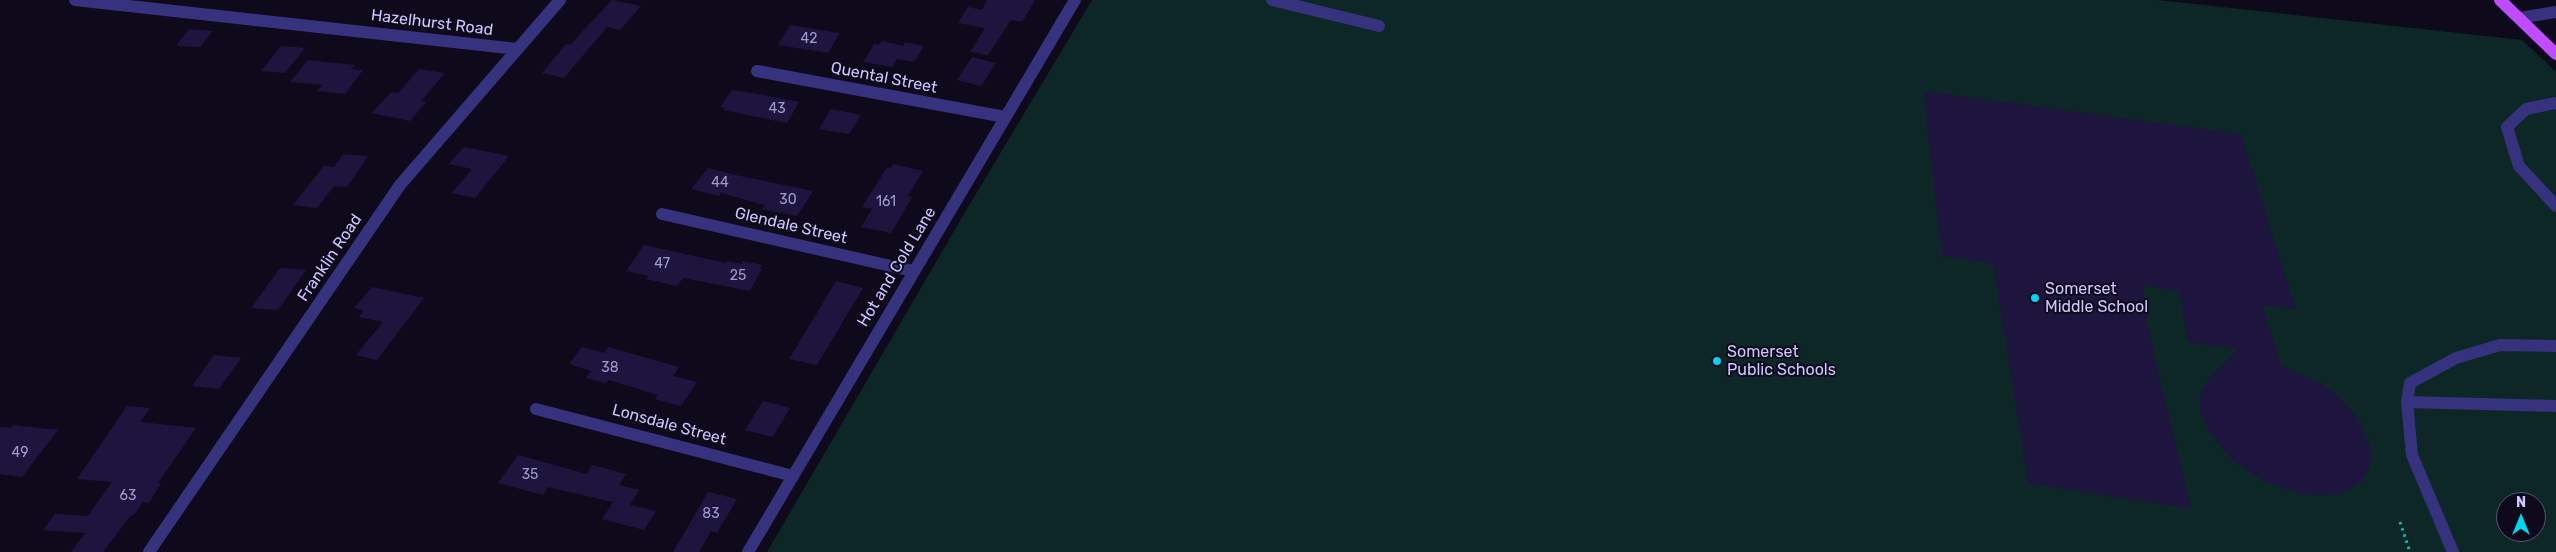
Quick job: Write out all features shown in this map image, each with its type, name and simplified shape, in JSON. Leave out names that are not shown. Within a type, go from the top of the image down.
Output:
[{"type":"main road","points":[[2500,0],[2556,54]]},
{"type":"street","name":"Hazelhurst Road","points":[[75,0],[517,49]]},
{"type":"street","name":"Franklin Road","points":[[149,552],[386,204],[560,0]]},
{"type":"street","name":"Hot and Cold Lane","points":[[748,552],[912,271],[1076,0]]},
{"type":"street","points":[[1272,0],[1379,26]]},
{"type":"street","points":[[2519,18],[2556,12]]},
{"type":"street","name":"Quental Street","points":[[757,71],[1005,117]]},
{"type":"street","points":[[2556,103],[2526,109],[2507,127],[2519,166],[2556,206]]},
{"type":"street","name":"Glendale Street","points":[[662,214],[912,271]]},
{"type":"street","points":[[2453,552],[2412,455],[2406,402],[2410,383],[2456,358],[2500,345],[2556,346]]},
{"type":"street","points":[[2406,402],[2556,406]]},
{"type":"street","name":"Lonsdale Street","points":[[536,409],[793,476]]},
{"type":"path","points":[[2400,522],[2410,552]]},
{"type":"green space","name":"Somerset Public Schools","points":[[1092,0],[2158,0],[2522,40],[2556,72],[2556,552],[767,552],[961,219]]},
{"type":"building","points":[[612,0],[641,6],[620,30],[607,27],[564,78],[542,73],[566,44],[570,45]]},
{"type":"building","points":[[987,0],[1035,0],[1022,22],[1011,20],[988,55],[970,52],[985,28],[958,23],[968,7],[982,10]]},
{"type":"building","points":[[790,25],[840,33],[828,53],[778,45]]},
{"type":"building","points":[[189,29],[213,31],[200,47],[176,46]]},
{"type":"building","points":[[882,41],[903,46],[905,42],[924,46],[914,62],[897,59],[892,67],[863,62],[874,44],[879,45]]},
{"type":"building","points":[[281,46],[305,48],[285,73],[261,71]]},
{"type":"building","points":[[972,57],[996,63],[981,86],[957,80]]},
{"type":"building","points":[[308,60],[355,65],[351,69],[363,70],[345,94],[317,91],[322,85],[290,82]]},
{"type":"building","points":[[419,69],[445,73],[421,101],[426,102],[410,121],[372,113],[391,92],[398,93]]},
{"type":"building","points":[[732,90],[799,102],[787,123],[723,110],[725,107],[720,107]]},
{"type":"building","name":"Somerset Middle School","points":[[1923,91],[2241,134],[2296,310],[2263,305],[2281,366],[2319,382],[2338,396],[2358,418],[2369,441],[2372,457],[2368,472],[2361,482],[2349,490],[2335,494],[2318,496],[2300,493],[2262,480],[2232,460],[2217,443],[2206,426],[2200,412],[2200,398],[2201,391],[2210,377],[2239,349],[2188,342],[2178,291],[2142,285],[2148,318],[2146,319],[2191,509],[2028,483],[1993,264],[1942,256]]},
{"type":"building","points":[[831,109],[861,115],[849,134],[819,129]]},
{"type":"building","points":[[464,147],[509,156],[475,198],[452,193],[472,169],[449,164]]},
{"type":"building","points":[[343,154],[368,156],[347,187],[334,186],[317,208],[293,205],[324,166],[334,167]]},
{"type":"building","points":[[893,164],[923,171],[908,196],[912,197],[891,233],[861,227],[872,209],[862,207],[887,167],[890,169]]},
{"type":"building","points":[[708,168],[813,191],[797,216],[762,209],[765,205],[721,193],[719,196],[691,189]]},
{"type":"building","points":[[644,245],[726,263],[727,261],[742,264],[743,261],[762,265],[760,268],[762,269],[750,291],[683,278],[677,286],[646,279],[649,276],[626,271]]},
{"type":"building","points":[[280,268],[306,270],[278,310],[251,308]]},
{"type":"building","points":[[836,281],[863,288],[817,365],[789,359]]},
{"type":"building","points":[[372,287],[424,298],[377,360],[356,355],[383,322],[359,317],[364,310],[354,308]]},
{"type":"building","points":[[582,347],[604,353],[608,347],[679,367],[673,376],[697,382],[681,406],[655,399],[658,395],[609,380],[606,383],[586,378],[591,371],[569,364]]},
{"type":"building","points":[[214,355],[241,358],[219,389],[192,386]]},
{"type":"building","points":[[763,401],[790,408],[773,437],[745,430]]},
{"type":"building","points":[[127,406],[150,408],[140,422],[196,428],[158,483],[161,483],[149,503],[143,502],[103,552],[71,552],[85,533],[43,530],[55,514],[88,516],[112,482],[77,479]]},
{"type":"building","points":[[13,425],[58,430],[22,477],[0,474],[0,427],[11,428]]},
{"type":"building","points":[[518,455],[587,474],[592,465],[626,474],[619,485],[639,490],[630,505],[656,511],[644,530],[602,519],[613,502],[548,487],[543,495],[498,483]]},
{"type":"building","points":[[708,492],[737,499],[717,533],[711,531],[699,552],[673,552]]},
{"type":"place","name":"Somerset Middle School","points":[[2035,298]]},
{"type":"place","name":"Somerset Public Schools","points":[[1717,361]]}]
